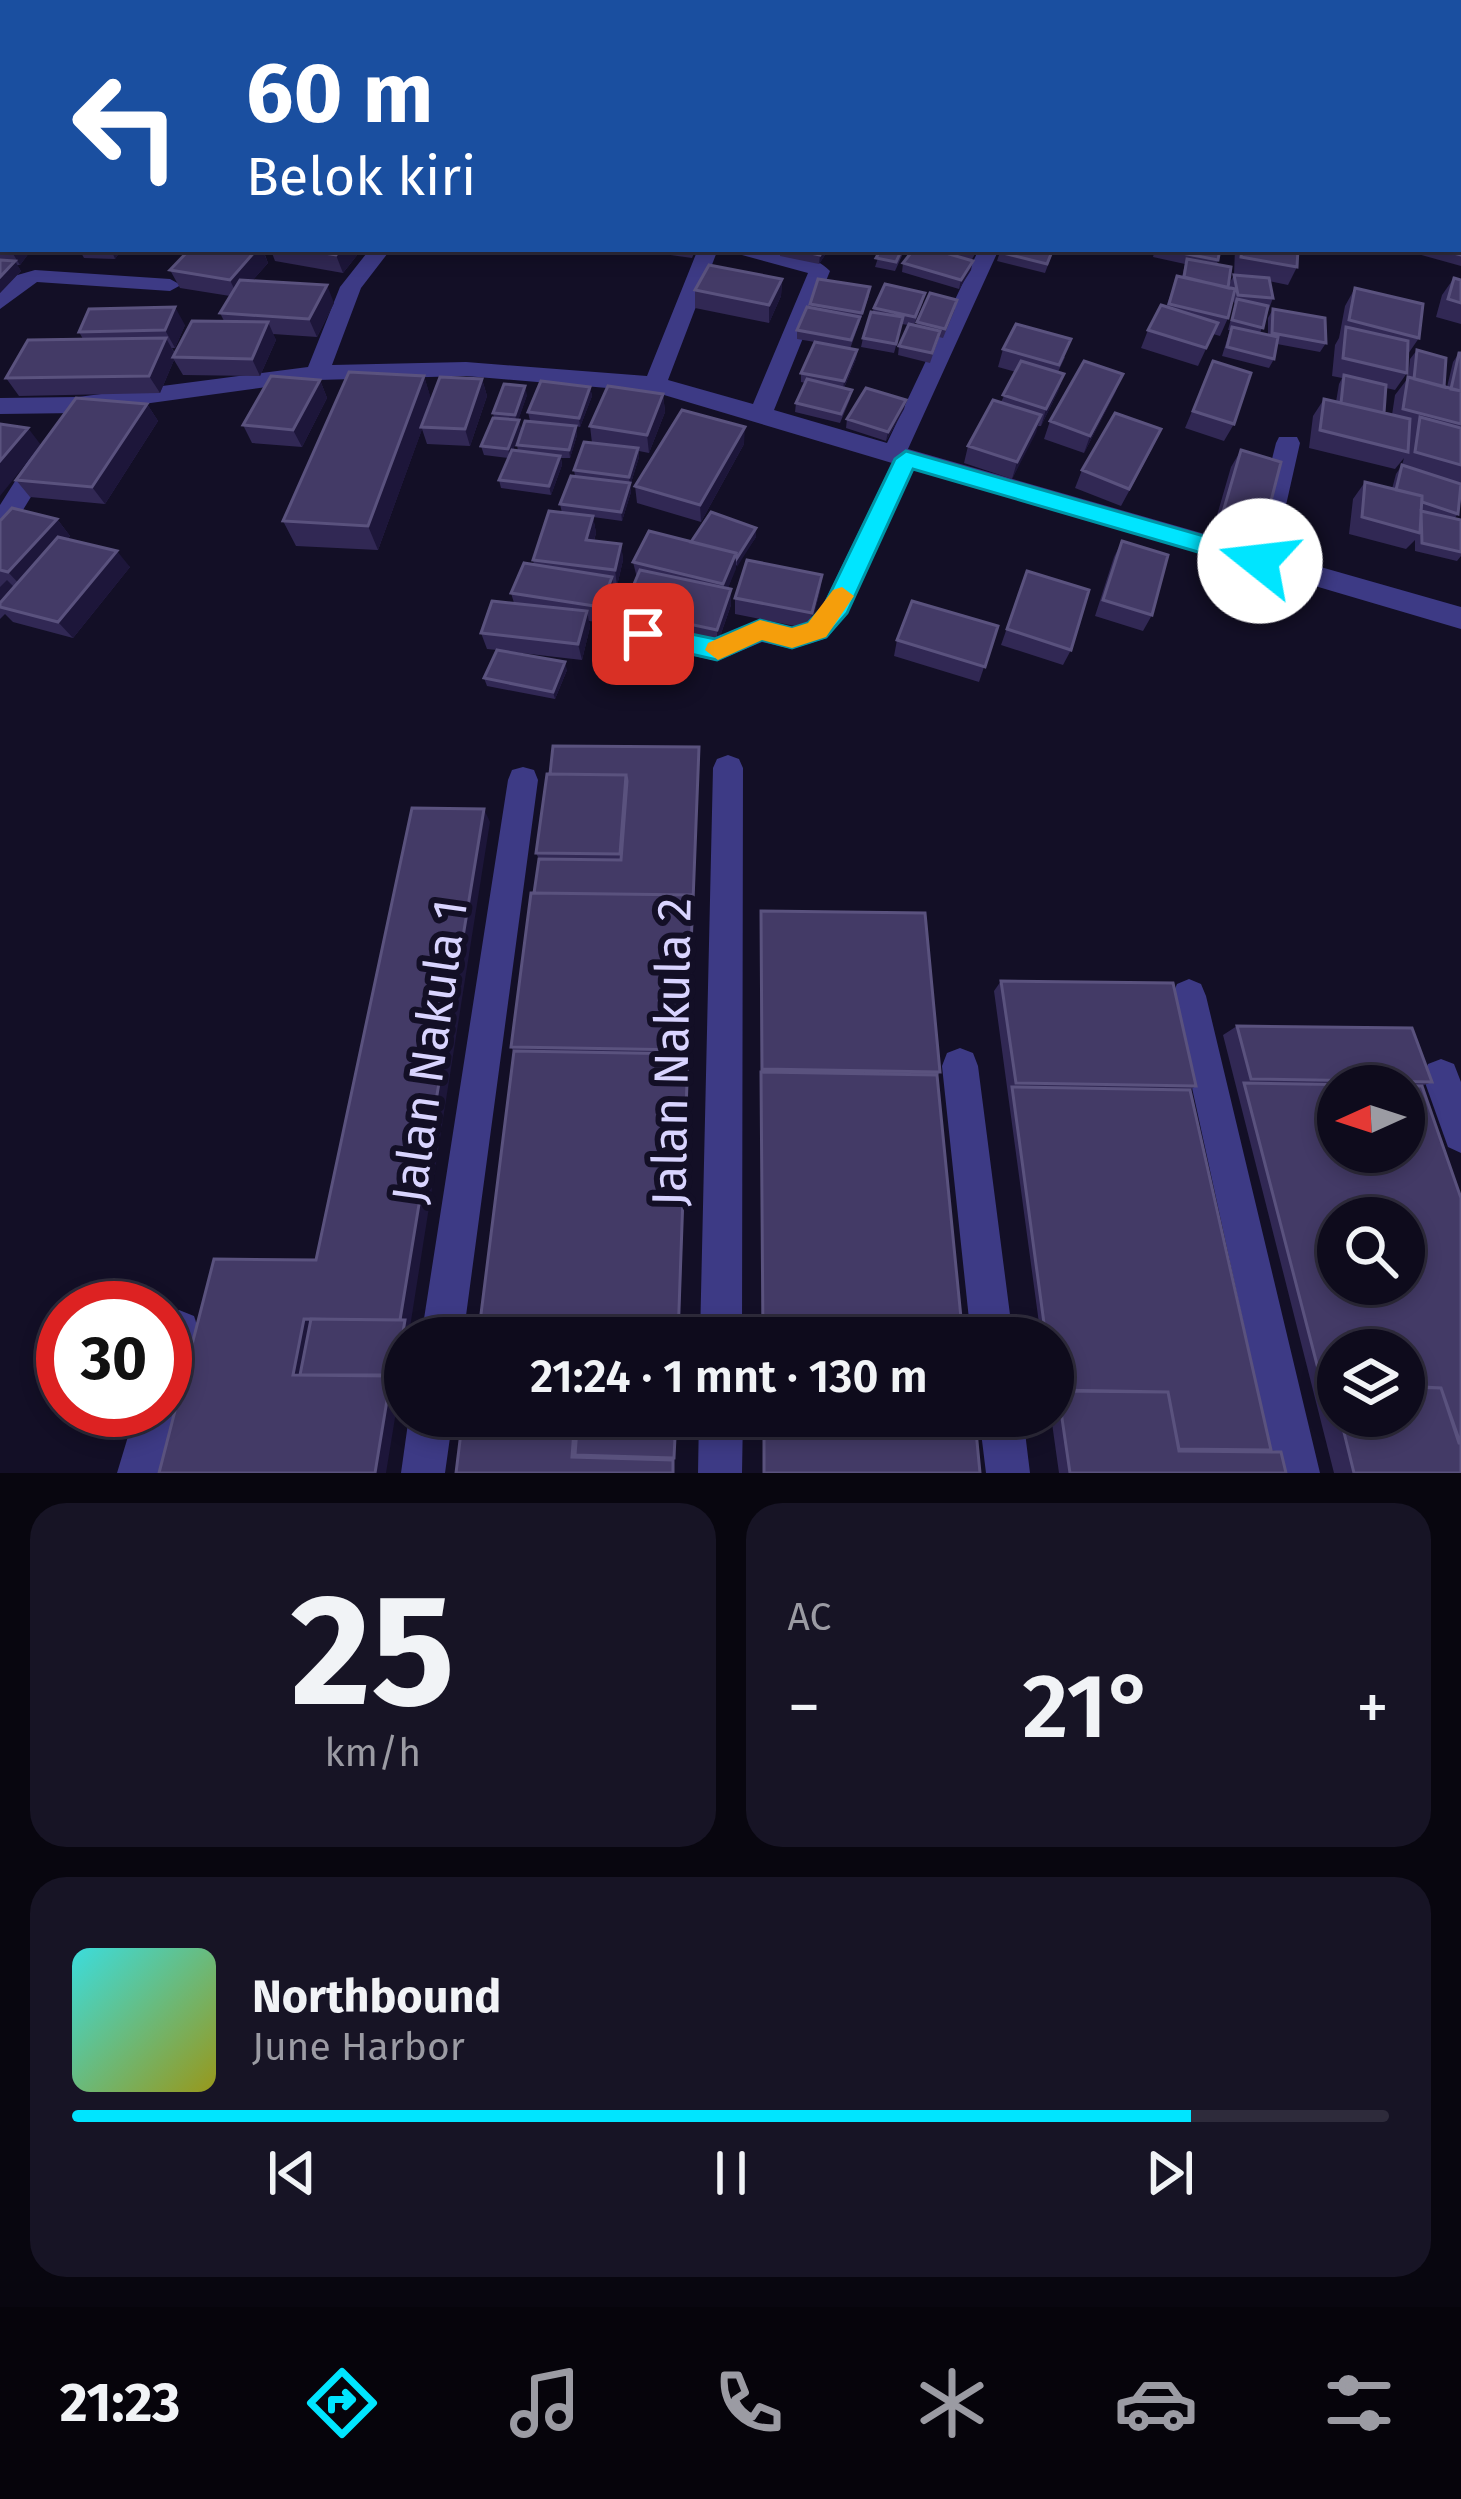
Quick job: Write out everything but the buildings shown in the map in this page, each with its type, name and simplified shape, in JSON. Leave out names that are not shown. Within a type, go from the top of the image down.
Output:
[{"type":"street","points":[[317,373],[351,286],[379,252]]},
{"type":"street","points":[[655,384],[707,252]]},
{"type":"street","points":[[746,252],[809,264],[819,271],[762,412]]},
{"type":"street","points":[[643,634],[717,650],[760,630],[792,638],[817,630],[834,613],[988,252]]},
{"type":"street","points":[[0,302],[22,280],[35,276],[170,285]]},
{"type":"street","points":[[0,406],[79,405],[317,373],[466,370],[655,384],[1260,561],[1460,608]]},
{"type":"street","points":[[0,526],[79,405]]},
{"type":"street","points":[[1260,561],[1288,443]]},
{"type":"street","name":"Jalan Nakula 2","points":[[722,1317],[728,768]]},
{"type":"street","name":"Jalan Nakula 1","points":[[445,1317],[523,780]]},
{"type":"street","points":[[1189,996],[1298,1473]]},
{"type":"street","points":[[960,1066],[990,1317]]},
{"type":"street","points":[[1441,1077],[1461,1134]]},
{"type":"street","points":[[139,1473],[149,1437]]},
{"type":"street","points":[[423,1473],[428,1437]]},
{"type":"street","points":[[720,1473],[721,1437]]},
{"type":"street","points":[[1004,1437],[1008,1473]]},
{"type":"slow traffic","points":[[718,650],[760,630],[792,638],[817,630],[834,613],[842,596]]},
{"type":"route","points":[[643,634],[717,650],[760,630],[792,638],[817,630],[834,613],[906,459],[1260,561]]}]
